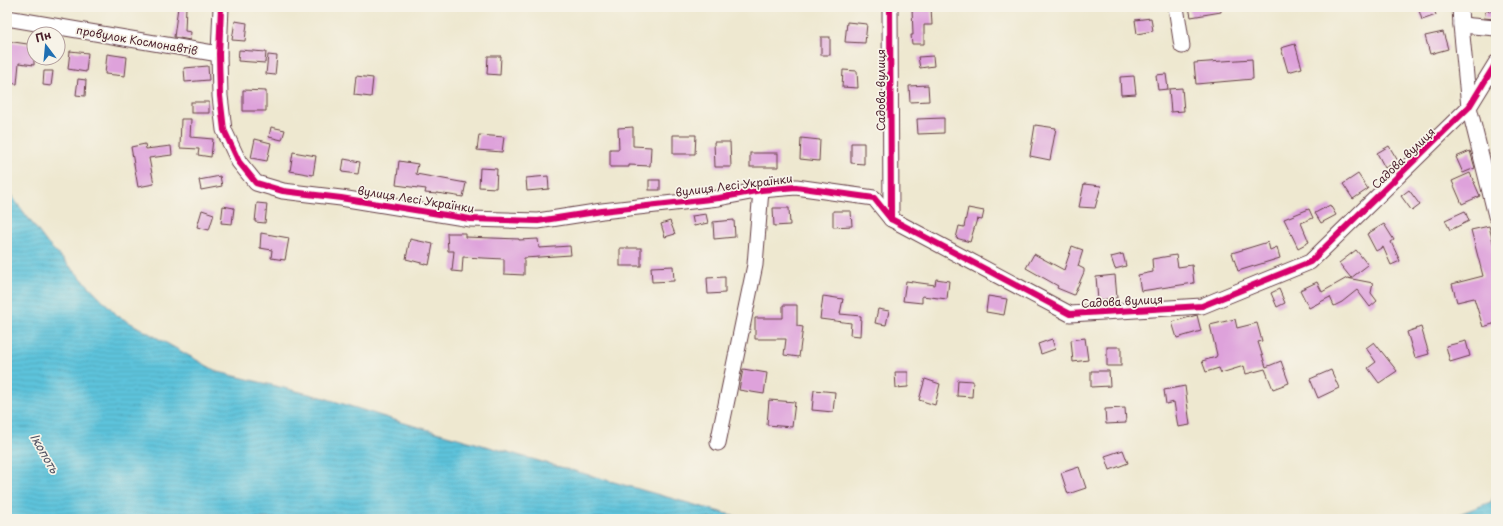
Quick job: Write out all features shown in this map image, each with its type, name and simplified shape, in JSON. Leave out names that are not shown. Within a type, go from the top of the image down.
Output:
[{"type":"street","name":"вулиця Лесі Українки","points":[[221,7],[219,54],[220,96],[224,130],[239,162],[256,183],[283,191],[341,198],[470,219],[538,221],[602,211],[719,198],[761,190],[796,187],[874,198],[891,219]]},
{"type":"street","name":"Садова вулиця","points":[[890,7],[891,219],[1070,314],[1202,306],[1310,262],[1469,107],[1496,63]]},
{"type":"street","points":[[1176,7],[1182,46]]},
{"type":"street","points":[[1460,7],[1460,25],[1469,107],[1495,208]]},
{"type":"street","name":"провулок Космонавтів","points":[[7,18],[219,54]]},
{"type":"street","points":[[1460,25],[1496,28]]},
{"type":"street","name":"вулиця Лесі Українки","points":[[718,443],[755,265],[761,190]]},
{"type":"water","name":"Ікопоть","points":[[7,190],[47,243],[118,316],[218,372],[321,397],[404,423],[745,519],[7,519]]},
{"type":"water","points":[[1496,491],[1496,519],[1446,519],[1491,502]]},
{"type":"building","points":[[178,7],[186,7],[185,31],[191,32],[190,40],[174,37]]},
{"type":"building","points":[[912,7],[931,7],[932,25],[924,25],[924,44],[912,44]]},
{"type":"building","points":[[1189,7],[1221,7],[1221,12],[1191,17]]},
{"type":"building","points":[[1418,7],[1433,7],[1436,15],[1422,20]]},
{"type":"building","points":[[1486,10],[1495,12],[1494,19],[1484,18]]},
{"type":"building","points":[[1151,18],[1153,31],[1137,34],[1135,20]]},
{"type":"building","points":[[235,21],[247,23],[245,41],[232,40]]},
{"type":"building","points":[[847,22],[867,24],[865,43],[845,42]]},
{"type":"building","points":[[1443,32],[1448,49],[1430,54],[1425,36]]},
{"type":"building","points":[[821,37],[830,37],[830,55],[821,55]]},
{"type":"building","points":[[7,41],[26,44],[26,64],[19,63],[17,84],[7,83]]},
{"type":"building","points":[[1295,44],[1302,68],[1288,72],[1281,48]]},
{"type":"building","points":[[239,50],[266,52],[265,63],[238,61]]},
{"type":"building","points":[[70,51],[88,53],[86,72],[68,69]]},
{"type":"building","points":[[107,54],[127,57],[125,76],[105,74]]},
{"type":"building","points":[[268,55],[277,56],[275,75],[266,74]]},
{"type":"building","points":[[488,56],[501,56],[500,75],[487,74]]},
{"type":"building","points":[[933,56],[934,66],[920,68],[918,57]]},
{"type":"building","points":[[1252,59],[1253,79],[1196,84],[1194,63]]},
{"type":"building","points":[[208,66],[209,80],[185,82],[184,68]]},
{"type":"building","points":[[843,70],[857,71],[858,88],[842,87]]},
{"type":"building","points":[[44,71],[53,71],[51,86],[43,85]]},
{"type":"building","points":[[1166,74],[1168,89],[1158,90],[1156,75]]},
{"type":"building","points":[[356,76],[373,78],[371,97],[354,95]]},
{"type":"building","points":[[1134,76],[1136,94],[1121,95],[1120,77]]},
{"type":"building","points":[[78,79],[86,80],[85,96],[76,95]]},
{"type":"building","points":[[928,85],[929,101],[910,102],[909,86]]},
{"type":"building","points":[[1182,88],[1184,111],[1171,112],[1169,89]]},
{"type":"building","points":[[243,90],[266,91],[266,111],[243,111]]},
{"type":"building","points":[[191,102],[209,102],[209,113],[191,113]]},
{"type":"building","points":[[944,118],[944,133],[918,134],[917,119]]},
{"type":"building","points":[[181,119],[191,119],[190,137],[213,139],[211,157],[198,155],[199,149],[180,148]]},
{"type":"building","points":[[1035,125],[1056,128],[1050,160],[1030,156]]},
{"type":"building","points":[[271,127],[285,130],[282,140],[269,137]]},
{"type":"building","points":[[633,127],[633,146],[651,147],[650,166],[629,165],[629,167],[610,167],[610,149],[619,149],[618,128]]},
{"type":"building","points":[[479,135],[504,137],[502,152],[477,150]]},
{"type":"building","points":[[673,135],[696,135],[695,154],[673,154]]},
{"type":"building","points":[[801,138],[820,140],[819,161],[800,159]]},
{"type":"building","points":[[255,139],[271,143],[267,161],[251,158]]},
{"type":"building","points":[[714,142],[730,142],[731,167],[715,167]]},
{"type":"building","points":[[851,143],[864,143],[864,164],[851,163]]},
{"type":"building","points":[[145,144],[146,149],[171,146],[172,155],[149,158],[154,184],[138,187],[131,147]]},
{"type":"building","points":[[1389,146],[1398,161],[1385,168],[1377,153]]},
{"type":"building","points":[[1470,151],[1475,168],[1463,173],[1456,157]]},
{"type":"building","points":[[293,152],[316,156],[313,175],[290,171]]},
{"type":"building","points":[[750,153],[778,153],[778,167],[750,167]]},
{"type":"building","points":[[344,159],[360,162],[358,174],[342,172]]},
{"type":"building","points":[[399,161],[418,164],[416,174],[466,183],[463,197],[437,193],[425,193],[426,189],[396,185]]},
{"type":"building","points":[[480,168],[497,169],[496,188],[479,187]]},
{"type":"building","points":[[1470,173],[1480,196],[1462,204],[1452,181]]},
{"type":"building","points":[[1358,174],[1368,189],[1353,199],[1343,184]]},
{"type":"building","points":[[220,176],[222,186],[201,190],[199,180]]},
{"type":"building","points":[[548,176],[549,189],[527,191],[526,178]]},
{"type":"building","points":[[649,180],[660,180],[660,190],[649,190]]},
{"type":"building","points":[[1084,184],[1101,186],[1095,208],[1079,207]]},
{"type":"building","points":[[1409,190],[1420,205],[1412,211],[1401,196]]},
{"type":"building","points":[[257,203],[267,204],[265,223],[255,222]]},
{"type":"building","points":[[1330,205],[1336,215],[1321,223],[1315,213]]},
{"type":"building","points":[[223,206],[234,208],[232,224],[221,223]]},
{"type":"building","points":[[773,208],[789,208],[790,225],[774,226]]},
{"type":"building","points":[[968,208],[984,211],[982,220],[977,219],[970,242],[956,238],[959,226],[964,227]]},
{"type":"building","points":[[1309,209],[1313,218],[1301,223],[1309,242],[1298,248],[1284,219]]},
{"type":"building","points":[[202,210],[214,214],[209,230],[197,227]]},
{"type":"building","points":[[833,211],[851,211],[852,226],[833,227]]},
{"type":"building","points":[[1465,211],[1469,221],[1450,230],[1445,220]]},
{"type":"building","points":[[706,214],[708,223],[694,226],[692,216]]},
{"type":"building","points":[[734,220],[735,237],[714,239],[713,222]]},
{"type":"building","points":[[670,221],[675,234],[665,237],[661,224]]},
{"type":"building","points":[[1384,224],[1394,240],[1391,242],[1400,261],[1391,265],[1383,247],[1376,251],[1367,234]]},
{"type":"building","points":[[1489,226],[1496,254],[1496,323],[1483,327],[1474,298],[1457,302],[1452,284],[1483,276],[1471,230]]},
{"type":"building","points":[[261,233],[289,238],[285,260],[271,258],[272,250],[260,248]]},
{"type":"building","points":[[447,233],[465,233],[465,237],[519,240],[538,239],[539,248],[570,246],[571,255],[524,258],[524,275],[504,274],[504,259],[463,257],[462,272],[452,271],[454,251],[448,251]]},
{"type":"building","points":[[410,239],[433,244],[429,265],[406,259]]},
{"type":"building","points":[[1268,242],[1270,250],[1277,247],[1280,258],[1238,271],[1232,253]]},
{"type":"building","points":[[1072,246],[1083,250],[1078,266],[1084,269],[1074,295],[1057,288],[1058,286],[1026,268],[1034,254],[1064,270]]},
{"type":"building","points":[[620,248],[641,248],[641,266],[620,266]]},
{"type":"building","points":[[1356,250],[1368,265],[1351,278],[1339,263]]},
{"type":"building","points":[[1123,254],[1126,266],[1115,269],[1111,257]]},
{"type":"building","points":[[1176,255],[1178,267],[1192,265],[1194,283],[1141,291],[1138,275],[1153,272],[1152,259]]},
{"type":"building","points":[[673,266],[674,281],[652,282],[651,267]]},
{"type":"building","points":[[1115,275],[1117,298],[1098,300],[1096,277]]},
{"type":"building","points":[[725,277],[725,293],[708,294],[707,278]]},
{"type":"building","points":[[1347,278],[1373,283],[1371,293],[1377,301],[1370,307],[1357,290],[1342,302],[1334,306],[1330,297],[1309,308],[1300,290],[1317,282],[1322,292]]},
{"type":"building","points":[[936,279],[949,281],[947,299],[922,296],[922,303],[903,301],[906,281],[935,285]]},
{"type":"building","points":[[1279,289],[1285,303],[1277,307],[1271,293]]},
{"type":"building","points":[[823,296],[843,299],[840,314],[861,316],[860,336],[850,335],[851,323],[820,319]]},
{"type":"building","points":[[988,296],[1007,299],[1004,315],[986,312]]},
{"type":"building","points":[[783,305],[797,305],[797,326],[803,327],[799,357],[784,355],[786,339],[755,339],[755,318],[783,318]]},
{"type":"building","points":[[878,309],[889,311],[886,325],[875,323]]},
{"type":"building","points":[[1197,315],[1201,331],[1177,338],[1172,322]]},
{"type":"building","points":[[1235,319],[1237,328],[1257,323],[1262,341],[1258,342],[1266,367],[1281,361],[1289,383],[1273,389],[1265,369],[1246,374],[1244,366],[1221,373],[1219,368],[1206,372],[1202,361],[1216,357],[1217,355],[1210,325]]},
{"type":"building","points":[[1421,327],[1429,354],[1415,358],[1407,332]]},
{"type":"building","points":[[1085,338],[1088,360],[1073,362],[1071,340]]},
{"type":"building","points":[[1052,339],[1055,349],[1041,354],[1038,344]]},
{"type":"building","points":[[1466,341],[1470,356],[1450,362],[1446,346]]},
{"type":"building","points":[[1374,342],[1397,371],[1379,383],[1368,368],[1376,362],[1366,348]]},
{"type":"building","points":[[1107,347],[1121,347],[1121,366],[1107,366]]},
{"type":"building","points":[[743,369],[767,373],[764,394],[739,390]]},
{"type":"building","points":[[1331,370],[1339,388],[1318,398],[1310,379]]},
{"type":"building","points":[[1091,371],[1109,371],[1110,386],[1091,387]]},
{"type":"building","points":[[895,372],[908,372],[908,387],[896,388]]},
{"type":"building","points":[[925,379],[940,384],[935,405],[919,400]]},
{"type":"building","points":[[958,380],[973,381],[972,397],[957,396]]},
{"type":"building","points":[[1185,386],[1190,425],[1178,427],[1174,402],[1166,404],[1164,390]]},
{"type":"building","points":[[814,390],[835,392],[833,412],[812,410]]},
{"type":"building","points":[[769,400],[795,402],[792,427],[767,425]]},
{"type":"building","points":[[1125,408],[1126,423],[1106,424],[1105,409]]},
{"type":"building","points":[[1123,450],[1128,463],[1110,470],[1105,456]]},
{"type":"building","points":[[1079,467],[1086,488],[1068,494],[1061,473]]},
{"type":"cycle path","points":[[221,7],[219,54],[220,96],[224,130],[239,162],[256,183],[283,191],[341,198],[470,219],[538,221],[602,211],[719,198],[761,190],[796,187],[874,198],[891,219]]},
{"type":"cycle path","points":[[890,7],[891,219],[1070,314],[1202,306],[1310,262],[1469,107],[1496,63]]}]
